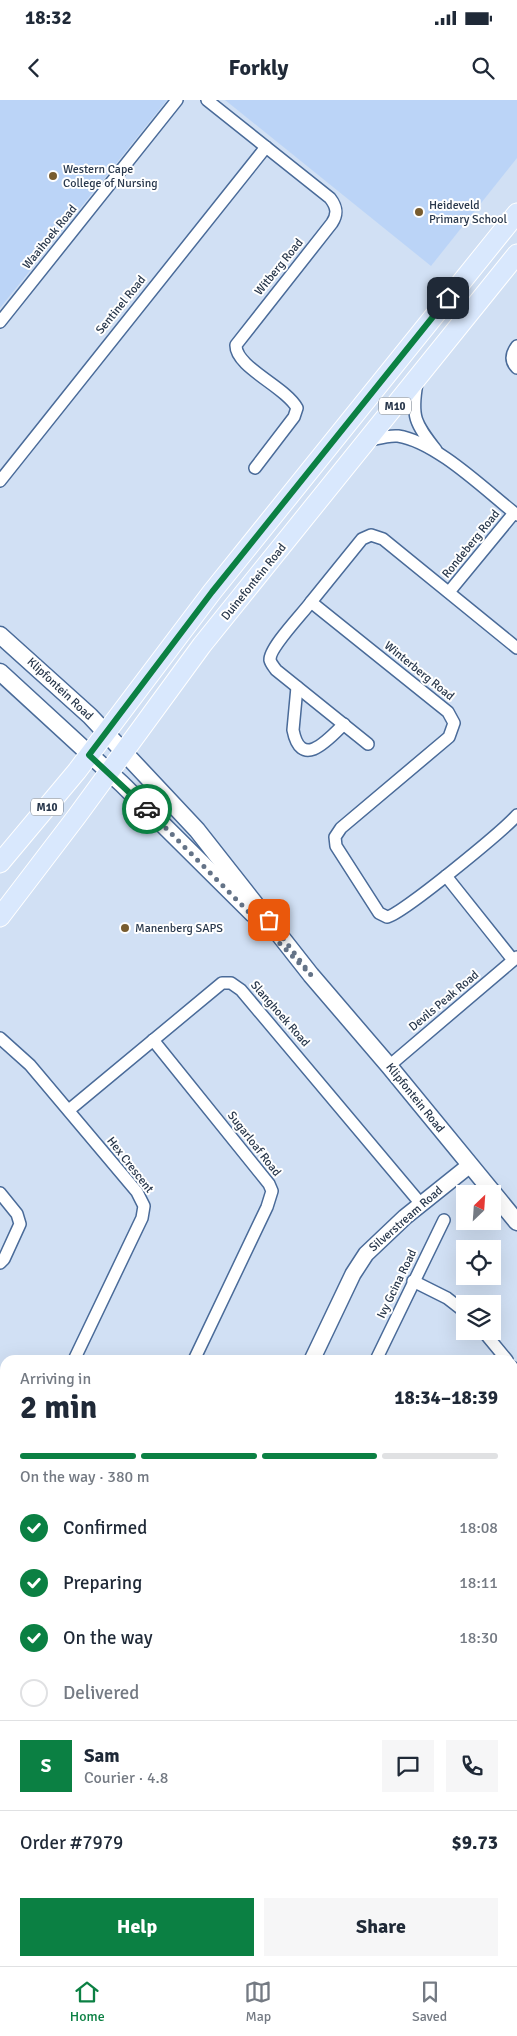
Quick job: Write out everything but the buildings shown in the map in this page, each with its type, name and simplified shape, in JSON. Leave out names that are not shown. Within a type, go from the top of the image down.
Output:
[{"type":"main road","name":"M10","points":[[0,863],[89,755],[212,592],[517,213]]},
{"type":"main road","name":"Duinefontein Road","points":[[0,917],[202,645],[517,254]]},
{"type":"main road","name":"Klipfontein Road","points":[[0,635],[38,668],[105,732],[198,830],[311,975],[389,1066],[517,1222]]},
{"type":"main road","name":"Klipfontein Road","points":[[0,672],[203,863],[311,975]]},
{"type":"street","name":"Waaihoek Road","points":[[0,322],[177,100]]},
{"type":"street","name":"Witberg Road","points":[[207,100],[330,198],[336,208],[336,214],[332,223],[236,345],[236,350],[242,360],[289,397],[297,408],[294,417],[254,468]]},
{"type":"street","name":"Sentinel Road","points":[[0,481],[266,147]]},
{"type":"street","points":[[517,346],[512,361],[517,368]]},
{"type":"street","points":[[417,378],[413,411],[416,422],[439,454]]},
{"type":"street","points":[[367,442],[396,436],[418,442],[439,454],[515,514]]},
{"type":"street","name":"Rondeberg Road","points":[[449,592],[515,514]]},
{"type":"street","points":[[368,744],[276,670],[270,659],[276,646],[362,539],[371,535],[383,540],[517,648]]},
{"type":"street","name":"Winterberg Road","points":[[311,602],[448,712],[454,723],[449,737],[341,828],[335,837],[336,846],[379,913],[385,917],[391,917],[399,913],[517,816]]},
{"type":"street","points":[[297,687],[293,730],[294,737],[302,748],[308,750],[319,748],[344,724]]},
{"type":"street","points":[[446,876],[515,959]]},
{"type":"street","name":"Devils Peak Road","points":[[389,1066],[515,959]]},
{"type":"street","name":"Slanghoek Road","points":[[68,1110],[222,983],[228,982],[238,986],[421,1204]]},
{"type":"street","name":"Hex Crescent","points":[[0,1038],[30,1065],[142,1199],[144,1211],[142,1218],[76,1355]]},
{"type":"street","name":"Sugarloaf Road","points":[[153,1040],[269,1184],[272,1191],[267,1207],[196,1355]]},
{"type":"street","name":"Silverstream Road","points":[[314,1355],[360,1261],[376,1243],[470,1165]]},
{"type":"street","points":[[0,1193],[17,1214],[20,1224],[4,1259],[0,1263]]},
{"type":"street","name":"Ivy Gcina Road","points":[[378,1355],[444,1220]]},
{"type":"street","points":[[413,1281],[447,1298],[456,1305]]},
{"type":"street","points":[[490,1340],[503,1355]]},
{"type":"shaded area","name":"Western Cape College of Nursing","points":[[0,100],[167,100],[0,308]]},
{"type":"shaded area","name":"Heideveld Primary School","points":[[225,100],[517,100],[517,158],[431,266]]},
{"type":"way so far","points":[[147,809],[203,863],[311,975],[269,920]]},
{"type":"place","name":"Western Cape College of Nursing","points":[[53,176]]},
{"type":"place","name":"Heideveld Primary School","points":[[419,212]]},
{"type":"place","name":"Manenberg SAPS","points":[[125,928]]},
{"type":"route","points":[[147,809],[89,755],[212,592],[448,298]]}]
